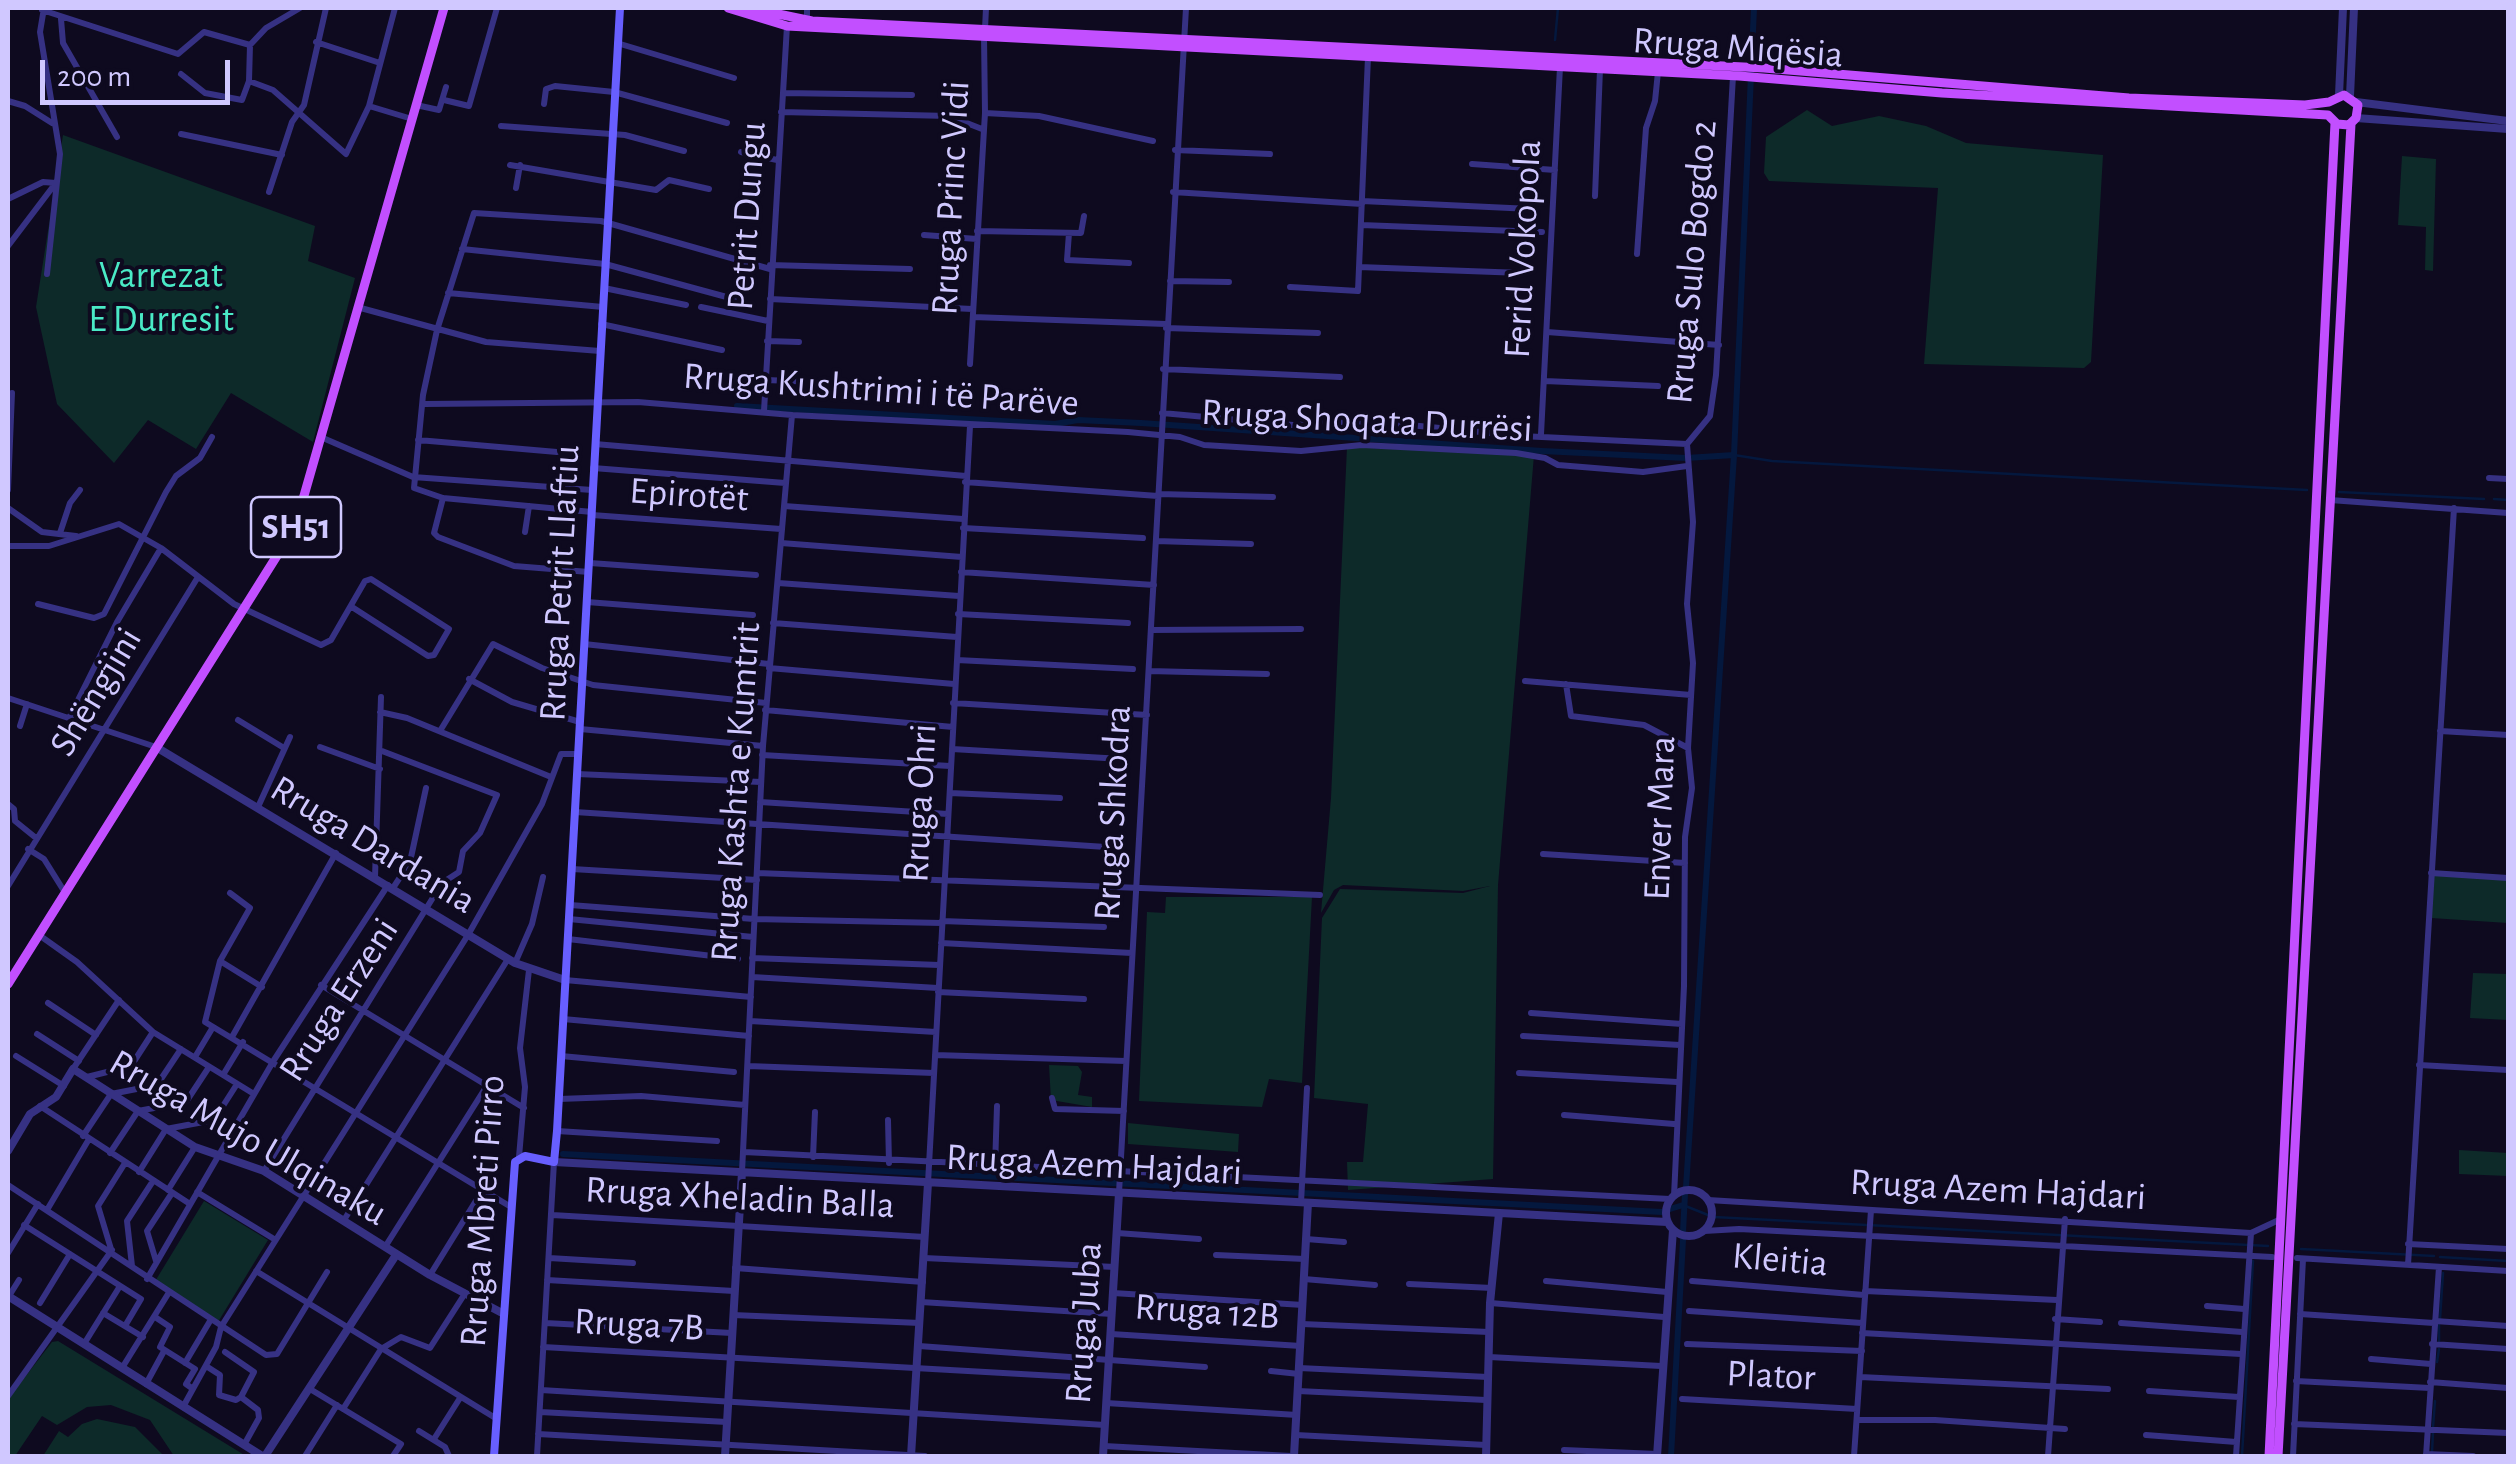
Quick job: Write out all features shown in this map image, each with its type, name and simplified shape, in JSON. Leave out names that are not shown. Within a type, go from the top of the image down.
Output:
[{"type":"main road","name":"SH51","points":[[8,984],[296,527],[444,8]]},
{"type":"main road","name":"Rruga Petrit Llaftiu","points":[[554,1162],[620,8]]},
{"type":"main road","name":"Rruga Miqësia","points":[[728,8],[787,26],[984,32]]},
{"type":"main road","name":"Rruga Miqësia","points":[[749,8],[808,20],[984,32],[1737,73]]},
{"type":"main road","name":"Rruga Miqësia","points":[[1185,42],[1368,57],[1658,72],[1758,72],[2129,98],[2344,99]]},
{"type":"main road","name":"Rruga Miqësia","points":[[1758,72],[1942,93],[2354,121]]},
{"type":"main road","points":[[2269,1456],[2331,119],[2344,99]]},
{"type":"main road","points":[[2278,1456],[2329,500],[2354,121],[2344,99]]},
{"type":"main road","name":"Rruga Azem Hajdari","points":[[519,1158],[554,1162]]},
{"type":"main road","name":"Rruga Mbreti Pirro","points":[[494,1456],[511,1207],[519,1158]]},
{"type":"street","points":[[180,74],[205,93],[238,101],[245,97],[249,81],[250,45],[266,28],[300,8]]},
{"type":"street","points":[[269,192],[298,110],[304,105],[326,8]]},
{"type":"street","points":[[249,81],[274,90],[332,147],[346,154],[369,106],[395,8]]},
{"type":"street","points":[[444,100],[468,108],[498,8]]},
{"type":"street","points":[[807,8],[808,20]]},
{"type":"street","name":"Rruga Princ Vidi","points":[[970,364],[985,113],[986,8]]},
{"type":"street","name":"Rruga Shkodra","points":[[1120,1183],[1186,8]]},
{"type":"street","points":[[2343,8],[2344,99]]},
{"type":"street","points":[[2344,99],[2354,8]]},
{"type":"street","points":[[46,274],[60,154],[53,124],[54,97],[40,32],[43,9],[61,19],[178,54],[204,32],[250,45]]},
{"type":"street","points":[[61,19],[63,43],[117,138]]},
{"type":"street","name":"Petrit Dungu","points":[[764,409],[787,26]]},
{"type":"street","points":[[316,42],[380,64]]},
{"type":"street","points":[[617,43],[734,78]]},
{"type":"street","points":[[1290,287],[1358,290],[1368,57]]},
{"type":"street","name":"Ferid Vokopola","points":[[1542,434],[1560,67]]},
{"type":"street","points":[[1595,196],[1600,69]]},
{"type":"street","points":[[1637,254],[1646,128],[1656,101],[1658,72]]},
{"type":"street","name":"Rruga Sulo Bogdo 2","points":[[1687,445],[1710,416],[1719,345],[1737,73]]},
{"type":"street","points":[[544,104],[550,86],[614,92],[727,123]]},
{"type":"street","points":[[416,105],[437,111],[446,87]]},
{"type":"street","points":[[783,93],[912,95]]},
{"type":"street","points":[[2344,99],[2508,121]]},
{"type":"street","points":[[8,102],[25,106],[53,124]]},
{"type":"street","points":[[369,106],[412,119]]},
{"type":"street","points":[[781,112],[949,116],[982,129]]},
{"type":"street","points":[[985,113],[1038,116],[1152,141]]},
{"type":"street","points":[[2354,121],[2508,129]]},
{"type":"street","points":[[501,126],[612,133],[684,151]]},
{"type":"street","points":[[181,134],[282,155]]},
{"type":"street","points":[[1176,150],[1270,154]]},
{"type":"street","points":[[741,152],[777,160]]},
{"type":"street","points":[[1472,164],[1555,170]]},
{"type":"street","points":[[510,165],[553,175],[610,179],[656,190],[669,180],[709,189]]},
{"type":"street","points":[[516,188],[520,165]]},
{"type":"street","points":[[8,198],[43,182],[56,183]]},
{"type":"street","points":[[8,246],[56,183]]},
{"type":"street","points":[[1173,192],[1530,209]]},
{"type":"street","points":[[756,575],[514,566],[438,538],[434,533],[443,498],[420,493],[414,488],[413,477],[436,330],[474,213],[607,223],[770,267],[910,269]]},
{"type":"street","points":[[924,234],[1069,233],[1084,230],[1084,216]]},
{"type":"street","points":[[1361,225],[1542,232]]},
{"type":"street","points":[[1069,233],[1067,260],[1129,263]]},
{"type":"street","points":[[462,249],[605,264],[734,298]]},
{"type":"street","points":[[1359,267],[1522,273]]},
{"type":"street","points":[[1170,281],[1229,282]]},
{"type":"street","points":[[604,288],[686,306]]},
{"type":"street","points":[[448,294],[603,307]]},
{"type":"street","points":[[770,299],[1318,333]]},
{"type":"street","points":[[357,307],[486,342],[600,350]]},
{"type":"street","points":[[702,307],[768,321]]},
{"type":"street","points":[[602,324],[722,350]]},
{"type":"street","points":[[1547,332],[1719,345]]},
{"type":"street","points":[[767,341],[799,342]]},
{"type":"street","points":[[1164,370],[1340,377]]},
{"type":"street","points":[[766,380],[892,385]]},
{"type":"street","points":[[1544,380],[1658,386]]},
{"type":"street","points":[[12,393],[8,508],[28,526],[77,536]]},
{"type":"street","name":"Rruga Kushtrimi i të Parëve","points":[[424,404],[598,401],[764,409],[792,415],[970,426],[1161,433]]},
{"type":"street","name":"Rruga Kashta e Kumtrit","points":[[742,1170],[762,746],[792,415]]},
{"type":"street","points":[[1162,416],[1293,425],[1349,420],[1521,436],[1542,434],[1687,445]]},
{"type":"street","name":"Rruga Ohri","points":[[928,1182],[970,426]]},
{"type":"street","name":"Rruga Shoqata Durrësi","points":[[1161,433],[1204,445],[1300,450],[1362,446],[1516,453],[1546,458],[1558,465],[1643,472],[1687,462]]},
{"type":"street","points":[[38,604],[99,618],[146,539],[166,492],[176,476],[200,458],[212,437]]},
{"type":"street","points":[[323,438],[413,477],[592,490]]},
{"type":"street","points":[[418,440],[557,452]]},
{"type":"street","points":[[594,444],[1158,495],[1272,497]]},
{"type":"street","name":"Enver Mara","points":[[1672,1197],[1682,1024],[1685,863],[1692,788],[1687,604],[1694,522],[1687,445]]},
{"type":"street","points":[[593,468],[785,482]]},
{"type":"street","points":[[2489,478],[2508,479]]},
{"type":"street","points":[[60,533],[70,503],[80,490]]},
{"type":"street","name":"Epirotët","points":[[443,498],[782,529]]},
{"type":"street","points":[[2329,500],[2508,512]]},
{"type":"street","points":[[525,532],[530,506]]},
{"type":"street","points":[[784,506],[964,519]]},
{"type":"street","points":[[2408,1263],[2454,508]]},
{"type":"street","points":[[8,546],[49,546],[119,524],[243,606],[321,645],[331,640],[365,581],[376,580],[449,629],[434,655],[428,656],[352,607]]},
{"type":"street","points":[[963,528],[1142,538]]},
{"type":"street","points":[[1156,541],[1251,544]]},
{"type":"street","points":[[781,543],[962,557]]},
{"type":"street","points":[[70,716],[160,548]]},
{"type":"street","points":[[961,572],[1154,585]]},
{"type":"street","name":"Shëngjini","points":[[8,886],[198,577]]},
{"type":"street","points":[[778,583],[960,596]]},
{"type":"street","points":[[587,602],[753,616]]},
{"type":"street","points":[[958,614],[1128,623]]},
{"type":"street","points":[[773,623],[958,637]]},
{"type":"street","points":[[1151,630],[1300,630]]},
{"type":"street","points":[[440,731],[493,644],[582,682],[953,727]]},
{"type":"street","points":[[584,644],[954,684]]},
{"type":"street","points":[[956,660],[1133,669]]},
{"type":"street","points":[[1149,671],[1266,674]]},
{"type":"street","points":[[469,679],[512,702],[580,726],[762,746]]},
{"type":"street","points":[[1524,681],[1690,695]]},
{"type":"street","points":[[1566,684],[1567,710],[1575,718],[1644,725],[1688,748]]},
{"type":"street","points":[[375,877],[381,696]]},
{"type":"street","points":[[8,698],[107,727],[156,747]]},
{"type":"street","points":[[953,703],[1146,715]]},
{"type":"street","points":[[20,726],[28,704]]},
{"type":"street","points":[[380,712],[440,731],[551,777]]},
{"type":"street","points":[[238,720],[284,748]]},
{"type":"street","points":[[2440,731],[2508,736]]},
{"type":"street","points":[[258,806],[290,737]]},
{"type":"street","name":"Rruga Dardania","points":[[156,747],[512,961],[566,980]]},
{"type":"street","points":[[320,747],[380,769]]},
{"type":"street","points":[[952,749],[1122,759]]},
{"type":"street","name":"Rruga Erzeni","points":[[264,1171],[429,911],[442,883],[462,868],[463,851],[480,833],[496,795],[382,751]]},
{"type":"street","points":[[183,1407],[206,1366],[220,1327],[468,935],[542,804],[561,754],[578,754]]},
{"type":"street","points":[[762,755],[950,766]]},
{"type":"street","points":[[577,774],[761,782]]},
{"type":"street","points":[[146,1279],[321,984],[410,862],[426,788]]},
{"type":"street","points":[[950,793],[1060,798]]},
{"type":"street","points":[[760,802],[948,814]]},
{"type":"street","points":[[8,804],[14,809],[15,821],[36,838]]},
{"type":"street","points":[[575,812],[1121,848]]},
{"type":"street","points":[[28,849],[44,859],[64,892]]},
{"type":"street","points":[[232,1037],[336,853]]},
{"type":"street","points":[[1543,854],[1685,863]]},
{"type":"street","points":[[572,869],[1320,896]]},
{"type":"street","points":[[2431,873],[2508,878]]},
{"type":"street","points":[[344,1220],[444,1060],[512,961],[532,924],[543,877]]},
{"type":"street","points":[[230,893],[250,908],[220,961],[203,1017],[511,1207]]},
{"type":"street","points":[[570,905],[754,918],[1104,927]]},
{"type":"street","points":[[569,919],[753,937]]},
{"type":"street","points":[[38,934],[77,962],[153,1032],[254,1094]]},
{"type":"street","points":[[568,939],[738,959]]},
{"type":"street","points":[[941,944],[1132,953]]},
{"type":"street","points":[[752,958],[940,964]]},
{"type":"street","points":[[220,961],[262,987]]},
{"type":"street","name":"Rruga Mbreti Pirro","points":[[519,1158],[524,1108],[520,1048],[529,970]]},
{"type":"street","points":[[752,977],[1084,1000]]},
{"type":"street","points":[[566,980],[751,998]]},
{"type":"street","points":[[321,984],[524,1108]]},
{"type":"street","points":[[8,1151],[40,1106],[56,1097],[119,1000]]},
{"type":"street","points":[[48,1003],[96,1035]]},
{"type":"street","points":[[1531,1013],[1682,1024]]},
{"type":"street","points":[[563,1019],[748,1036]]},
{"type":"street","points":[[750,1021],[936,1032]]},
{"type":"street","points":[[194,1057],[214,1027]]},
{"type":"street","points":[[85,1077],[131,1066],[153,1032]]},
{"type":"street","points":[[37,1034],[76,1065]]},
{"type":"street","points":[[1523,1036],[1680,1044]]},
{"type":"street","points":[[223,1075],[243,1042]]},
{"type":"street","points":[[47,1210],[111,1094],[157,1084],[182,1049]]},
{"type":"street","points":[[16,1056],[64,1086]]},
{"type":"street","points":[[560,1056],[734,1072]]},
{"type":"street","points":[[935,1056],[1126,1061]]},
{"type":"street","name":"Rruga Mujo Ulqinaku","points":[[76,1065],[85,1077],[195,1147],[264,1171],[396,1255],[504,1314]]},
{"type":"street","points":[[110,1153],[138,1111],[186,1102],[210,1066]]},
{"type":"street","points":[[748,1066],[934,1073]]},
{"type":"street","points":[[2419,1066],[2508,1070]]},
{"type":"street","points":[[1518,1073],[1677,1082]]},
{"type":"street","points":[[139,1172],[166,1129],[214,1120],[237,1084]]},
{"type":"street","points":[[384,1247],[486,1087]]},
{"type":"street","points":[[1104,1446],[1293,1456],[1306,1239],[1300,1184],[1307,1088]]},
{"type":"street","points":[[559,1098],[640,1096],[745,1105]]},
{"type":"street","points":[[1052,1098],[1055,1109],[1124,1111]]},
{"type":"street","points":[[40,1106],[190,1204]]},
{"type":"street","points":[[995,1168],[998,1106]]},
{"type":"street","points":[[814,1157],[815,1112]]},
{"type":"street","points":[[1564,1116],[1674,1124]]},
{"type":"street","points":[[888,1120],[889,1163]]},
{"type":"street","points":[[557,1131],[717,1141]]},
{"type":"street","points":[[156,1261],[147,1230],[195,1147]]},
{"type":"street","points":[[744,1155],[995,1168],[1120,1183],[1300,1184],[1672,1197],[1657,1455],[1564,1450]]},
{"type":"street","points":[[537,1456],[554,1162]]},
{"type":"street","name":"Rruga Azem Hajdari","points":[[554,1162],[928,1182],[1120,1183],[1303,1201],[1670,1226],[1691,1237],[1704,1231],[1869,1228],[2272,1257]]},
{"type":"street","points":[[112,1250],[98,1206],[125,1163]]},
{"type":"street","points":[[725,1452],[742,1170]]},
{"type":"street","points":[[132,1266],[127,1221],[153,1180]]},
{"type":"street","points":[[911,1456],[928,1182]]},
{"type":"street","name":"Rruga Juba","points":[[1103,1456],[1120,1183]]},
{"type":"street","points":[[8,1185],[112,1250],[168,1294],[271,1355],[277,1354],[327,1272]]},
{"type":"street","name":"Rruga Azem Hajdari","points":[[1672,1197],[1692,1190],[1708,1200],[2065,1219],[2250,1236],[2281,1219]]},
{"type":"street","points":[[430,1275],[482,1191]]},
{"type":"street","points":[[197,1192],[274,1239]]},
{"type":"street","points":[[1704,1231],[1712,1214],[1708,1200]]},
{"type":"street","points":[[8,1253],[38,1204]]},
{"type":"street","points":[[1854,1456],[1871,1210]]},
{"type":"street","points":[[1486,1456],[1490,1303],[1499,1213]]},
{"type":"street","name":"Rruga Xheladin Balla","points":[[552,1215],[925,1236]]},
{"type":"street","points":[[2048,1456],[2056,1300],[2065,1219]]},
{"type":"street","points":[[24,1226],[141,1299],[125,1326]]},
{"type":"street","points":[[1117,1233],[1198,1239]]},
{"type":"street","points":[[2236,1456],[2250,1236]]},
{"type":"street","points":[[1306,1239],[1344,1242]]},
{"type":"street","points":[[2408,1246],[2508,1249]]},
{"type":"street","points":[[8,1396],[112,1250]]},
{"type":"street","points":[[40,1303],[70,1254]]},
{"type":"street","name":"Rruga Mujo Ulqinaku","points":[[263,1456],[396,1255]]},
{"type":"street","points":[[1216,1255],[1305,1259]]},
{"type":"street","points":[[549,1258],[633,1263]]},
{"type":"street","points":[[924,1258],[1115,1267]]},
{"type":"street","points":[[2292,1456],[2300,1259],[2508,1270]]},
{"type":"street","points":[[2439,1267],[2426,1455],[2473,1456]]},
{"type":"street","points":[[735,1268],[923,1282]]},
{"type":"street","points":[[256,1271],[497,1419]]},
{"type":"street","points":[[1304,1279],[1375,1285]]},
{"type":"street","points":[[19,1280],[8,1296],[263,1456]]},
{"type":"street","points":[[547,1280],[734,1291]]},
{"type":"street","points":[[1546,1281],[1667,1292]]},
{"type":"street","name":"Kleitia","points":[[1692,1281],[2056,1300]]},
{"type":"street","points":[[1409,1284],[1492,1288]]},
{"type":"street","points":[[84,1344],[120,1286]]},
{"type":"street","points":[[1113,1293],[1303,1305]]},
{"type":"street","points":[[122,1368],[168,1294]]},
{"type":"street","points":[[305,1456],[381,1349],[401,1336],[430,1348],[464,1295]]},
{"type":"street","points":[[922,1302],[1112,1314]]},
{"type":"street","points":[[1490,1303],[1664,1317]]},
{"type":"street","points":[[2207,1306],[2244,1308]]},
{"type":"street","points":[[1690,1310],[1862,1323]]},
{"type":"street","points":[[103,1313],[143,1337]]},
{"type":"street","points":[[2300,1314],[2508,1326]]},
{"type":"street","points":[[733,1316],[920,1323]]},
{"type":"street","points":[[155,1317],[170,1327],[160,1347],[195,1368],[186,1384],[193,1389]]},
{"type":"street","points":[[2056,1319],[2100,1322]]},
{"type":"street","points":[[185,1363],[210,1320]]},
{"type":"street","points":[[2122,1322],[2242,1332]]},
{"type":"street","points":[[545,1323],[732,1333]]},
{"type":"street","points":[[1302,1324],[1489,1332]]},
{"type":"street","points":[[1862,1333],[2241,1354]]},
{"type":"street","name":"Rruga 12B","points":[[1111,1334],[1300,1346]]},
{"type":"street","points":[[1687,1344],[1862,1351]]},
{"type":"street","points":[[2432,1344],[2508,1348]]},
{"type":"street","points":[[919,1346],[1205,1367]]},
{"type":"street","name":"Rruga 7B","points":[[543,1347],[1074,1377]]},
{"type":"street","points":[[146,1384],[164,1351]]},
{"type":"street","points":[[206,1366],[220,1376],[219,1395],[236,1400],[241,1397],[254,1372],[225,1352]]},
{"type":"street","points":[[1489,1357],[1661,1366]]},
{"type":"street","points":[[2371,1359],[2431,1364]]},
{"type":"street","points":[[1271,1372],[1488,1377]]},
{"type":"street","points":[[1860,1377],[2108,1389]]},
{"type":"street","points":[[2296,1381],[2508,1388]]},
{"type":"street","points":[[310,1389],[401,1444],[393,1456]]},
{"type":"street","points":[[541,1390],[1105,1425]]},
{"type":"street","points":[[2149,1391],[2239,1397]]},
{"type":"street","points":[[1298,1392],[1486,1400]]},
{"type":"street","points":[[241,1397],[254,1405],[259,1418],[244,1446]]},
{"type":"street","points":[[434,1439],[460,1397]]},
{"type":"street","name":"Plator","points":[[1682,1399],[1857,1410]]},
{"type":"street","points":[[1106,1403],[1297,1415]]},
{"type":"street","points":[[540,1412],[727,1422]]},
{"type":"street","points":[[1858,1420],[1935,1420],[2065,1429]]},
{"type":"street","points":[[2294,1424],[2508,1433]]},
{"type":"street","points":[[419,1431],[445,1446],[450,1456]]},
{"type":"street","points":[[538,1434],[725,1452],[925,1456]]},
{"type":"street","points":[[2146,1434],[2236,1442]]},
{"type":"street","points":[[1296,1435],[1486,1445]]},
{"type":"green space","points":[[1807,110],[1832,126],[1879,116],[1926,126],[1966,143],[2103,155],[2091,362],[2084,368],[1924,364],[1938,188],[1769,181],[1764,173],[1766,137]]},
{"type":"green space","name":"Varrezat E Durresit","points":[[63,135],[315,226],[308,261],[355,278],[313,442],[231,393],[196,449],[148,420],[114,463],[57,404],[36,307]]},
{"type":"green space","points":[[2402,156],[2436,159],[2433,271],[2425,270],[2426,227],[2398,225]]},
{"type":"green space","points":[[1347,447],[1534,455],[1498,885],[1493,1179],[1348,1190],[1347,1162],[1363,1162],[1368,1104],[1314,1098],[1322,918],[1340,889],[1463,893],[1490,886],[1463,891],[1343,885],[1334,890],[1321,913],[1331,798]]},
{"type":"green space","points":[[2434,875],[2508,880],[2508,923],[2431,918]]},
{"type":"green space","points":[[1166,897],[1312,897],[1302,1083],[1269,1079],[1262,1107],[1139,1101],[1147,912],[1165,913]]},
{"type":"green space","points":[[2473,973],[2508,974],[2508,1020],[2470,1018]]},
{"type":"green space","points":[[1049,1065],[1078,1066],[1082,1072],[1078,1095],[1092,1097],[1092,1107],[1051,1100]]},
{"type":"green space","points":[[1128,1123],[1239,1134],[1238,1152],[1128,1144]]},
{"type":"green space","points":[[2459,1150],[2508,1153],[2508,1176],[2459,1174]]},
{"type":"green space","points":[[204,1201],[268,1240],[218,1322],[154,1283]]},
{"type":"green space","points":[[58,1341],[246,1456],[174,1456],[150,1420],[111,1405],[87,1407],[57,1425],[42,1416],[15,1456],[8,1456],[8,1399],[52,1342]]},
{"type":"green space","points":[[97,1419],[135,1427],[164,1456],[43,1456],[59,1431],[68,1437],[82,1424]]},
{"type":"waterway","points":[[1555,40],[1558,8]]},
{"type":"waterway","points":[[1686,1187],[1734,455],[1754,8]]},
{"type":"waterway","points":[[737,406],[1055,424],[1078,420],[1141,423],[1542,451],[1686,458],[1734,455]]},
{"type":"waterway","points":[[1734,455],[1772,461],[2307,490]]},
{"type":"waterway","points":[[2339,492],[2484,499]]},
{"type":"waterway","points":[[2494,499],[2508,500]]},
{"type":"waterway","points":[[563,1154],[1662,1212]]},
{"type":"waterway","points":[[1683,1232],[1685,1194]]},
{"type":"waterway","points":[[1683,1205],[1708,1215]]},
{"type":"waterway","points":[[1670,1209],[1683,1205]]},
{"type":"waterway","points":[[1714,1217],[2268,1246]]},
{"type":"waterway","points":[[1671,1456],[1683,1240]]},
{"type":"waterway","points":[[2301,1249],[2434,1256]]},
{"type":"waterway","points":[[2440,1257],[2508,1261]]},
{"type":"waterway","points":[[2242,1456],[2253,1261]]},
{"type":"waterway","points":[[2440,1319],[2443,1273]]},
{"type":"waterway","points":[[2439,1325],[2439,1341]]},
{"type":"waterway","points":[[2437,1362],[2439,1349]]},
{"type":"waterway","points":[[2433,1427],[2435,1401]]},
{"type":"waterway","points":[[2432,1453],[2433,1432]]}]
